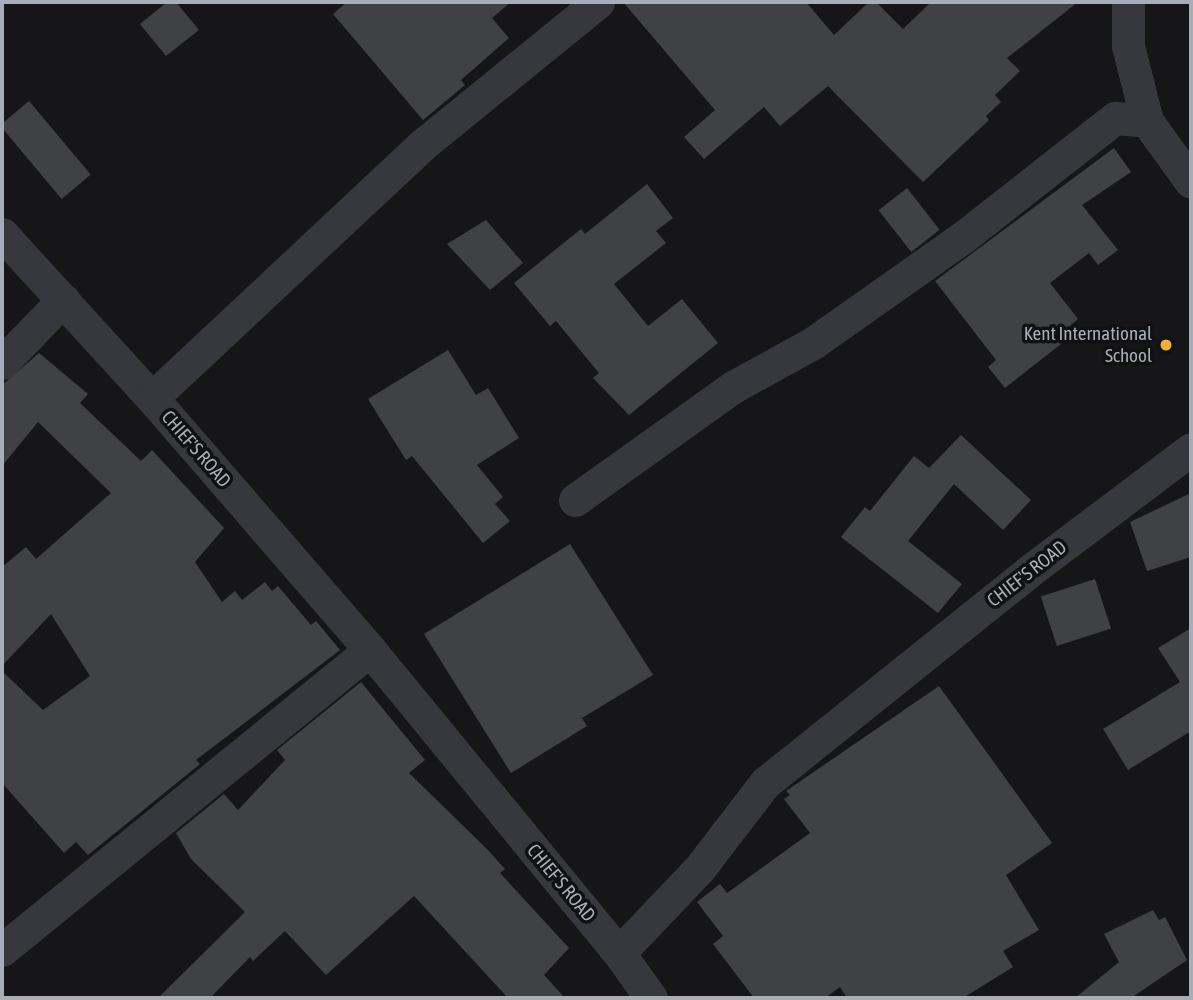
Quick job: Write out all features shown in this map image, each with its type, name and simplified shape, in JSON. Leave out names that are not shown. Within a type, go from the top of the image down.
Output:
[{"type":"street","points":[[152,398],[421,146],[598,2]]},
{"type":"street","points":[[1128,2],[1128,46],[1147,121],[1191,182]]},
{"type":"street","points":[[575,500],[733,387],[824,336],[962,238],[1115,118],[1147,121]]},
{"type":"street","name":"CHIEF'S ROAD","points":[[2,234],[152,398],[370,650],[619,953],[699,869],[765,783],[1028,572],[1191,449]]},
{"type":"street","points":[[2,363],[63,300]]},
{"type":"street","points":[[2,950],[370,650]]},
{"type":"street","points":[[619,953],[651,998]]},
{"type":"building","points":[[167,2],[176,2],[199,30],[166,56],[140,24]]},
{"type":"building","points":[[347,2],[511,2],[492,18],[509,38],[461,80],[465,85],[423,120],[333,14]]},
{"type":"building","points":[[623,2],[806,2],[834,35],[869,2],[876,2],[903,29],[931,2],[1078,2],[1007,58],[1020,71],[995,95],[1001,102],[986,116],[989,120],[923,182],[828,86],[780,126],[764,107],[704,159],[684,137],[715,110]]},
{"type":"building","points":[[29,101],[91,175],[62,199],[2,128],[2,124]]},
{"type":"building","points":[[1114,148],[1131,172],[1082,205],[1118,250],[1098,265],[1089,253],[1050,283],[1078,319],[1056,338],[1061,344],[1005,388],[988,367],[996,360],[935,281]]},
{"type":"building","points":[[647,184],[673,218],[656,231],[666,243],[614,284],[648,326],[682,299],[718,343],[629,415],[593,378],[599,373],[556,321],[550,326],[514,283],[581,229],[585,234]]},
{"type":"building","points":[[907,188],[940,230],[911,252],[879,210]]},
{"type":"building","points":[[486,220],[523,263],[490,290],[447,244]]},
{"type":"building","points":[[448,350],[476,395],[488,388],[519,438],[477,465],[503,497],[495,504],[510,521],[483,543],[412,456],[406,460],[368,399]]},
{"type":"building","points":[[39,353],[88,394],[80,403],[141,461],[152,450],[224,528],[195,562],[222,602],[235,591],[242,600],[265,582],[272,591],[278,586],[311,625],[316,621],[340,650],[196,760],[200,764],[88,855],[76,842],[64,853],[2,783],[2,671],[43,710],[90,676],[51,614],[2,666],[2,567],[26,547],[36,559],[111,493],[38,422],[2,466],[2,385]]},
{"type":"building","points":[[961,435],[1031,500],[1003,530],[954,484],[908,541],[962,584],[938,613],[841,537],[865,507],[870,511],[914,456],[929,468]]},
{"type":"building","points":[[1191,493],[1191,557],[1147,571],[1130,522]]},
{"type":"building","points":[[570,544],[653,675],[582,718],[587,726],[511,773],[424,634]]},
{"type":"building","points":[[1095,579],[1111,628],[1057,646],[1041,597]]},
{"type":"building","points":[[1191,628],[1191,731],[1128,770],[1103,729],[1180,682],[1158,648]]},
{"type":"building","points":[[361,682],[425,760],[409,773],[488,850],[505,869],[500,873],[569,948],[544,975],[565,998],[508,998],[414,896],[326,975],[285,931],[253,961],[250,957],[210,998],[158,998],[245,912],[191,859],[176,833],[224,794],[238,810],[285,760],[277,750]]},
{"type":"building","points":[[939,686],[1052,843],[1006,875],[1039,930],[1003,951],[1013,967],[963,998],[847,998],[840,987],[825,998],[754,998],[713,944],[723,936],[697,902],[720,884],[727,893],[810,833],[784,799],[790,795],[786,791]]},
{"type":"building","points":[[1153,910],[1159,920],[1165,917],[1187,960],[1131,998],[1075,998],[1119,962],[1104,934]]},
{"type":"place","name":"Kent International School","points":[[1166,345]]}]
